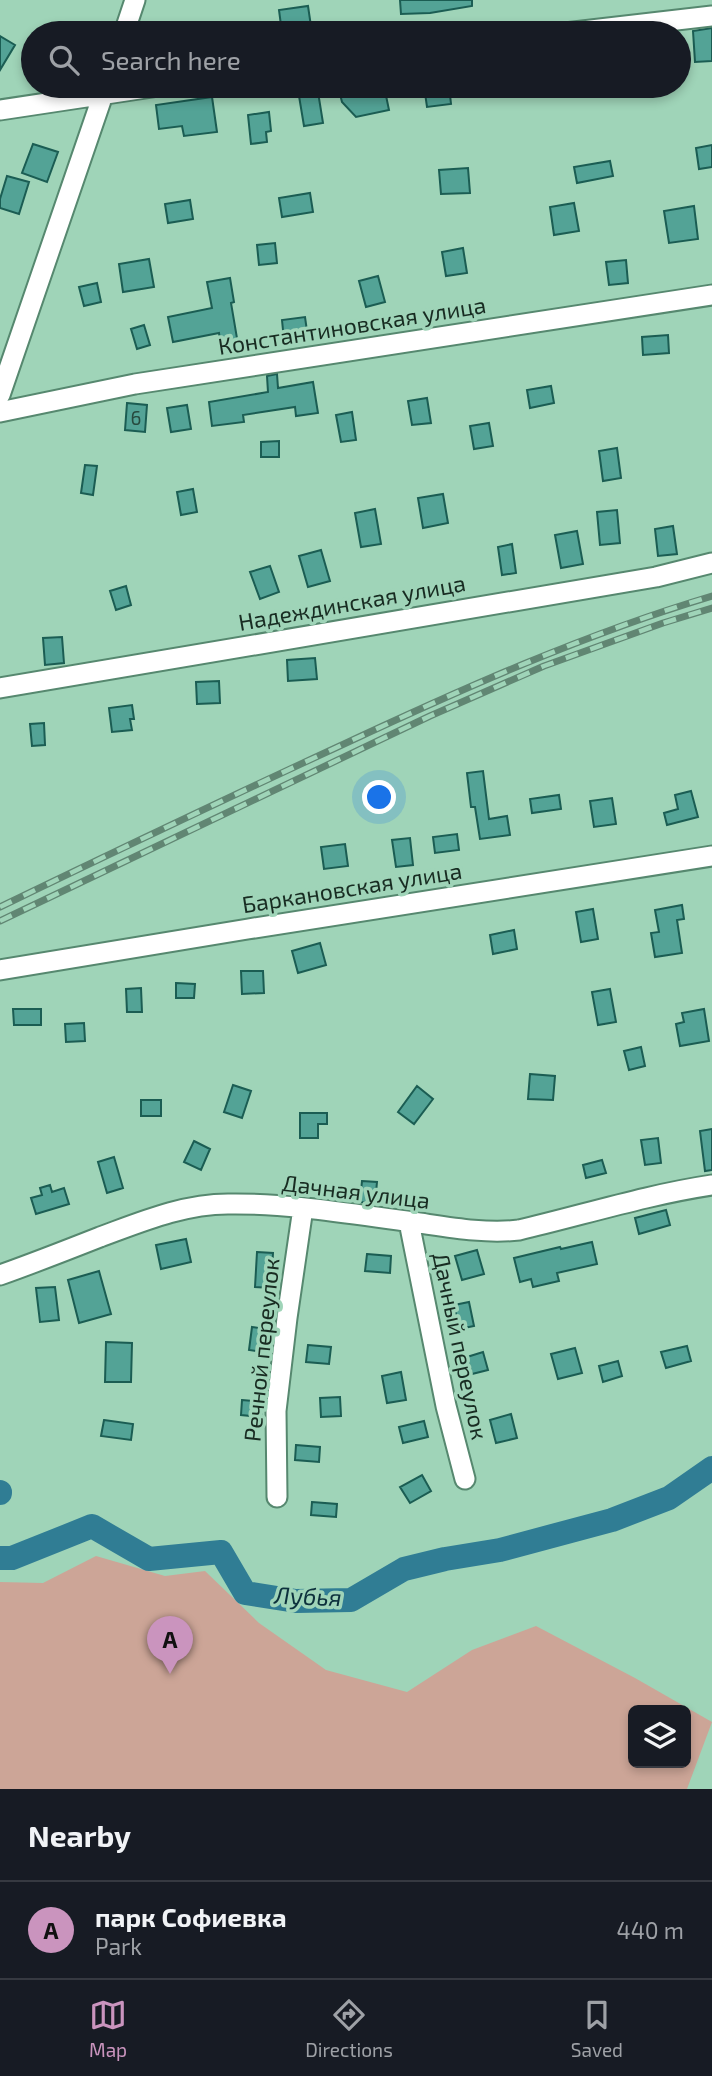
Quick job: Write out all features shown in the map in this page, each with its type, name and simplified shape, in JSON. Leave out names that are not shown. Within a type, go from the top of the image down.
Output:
[{"type":"street","points":[[128,21],[135,0]]},
{"type":"street","points":[[669,21],[712,16]]},
{"type":"street","points":[[0,110],[60,98]]},
{"type":"street","points":[[0,395],[102,98]]},
{"type":"street","name":"Константиновская улица","points":[[0,412],[135,384],[712,295]]},
{"type":"street","name":"Надеждинская улица","points":[[0,688],[656,577],[712,563]]},
{"type":"street","name":"Баркановская улица","points":[[0,970],[712,856]]},
{"type":"street","name":"Дачная улица","points":[[0,1275],[133,1225],[192,1207],[227,1204],[303,1208],[482,1231],[519,1230],[611,1205],[712,1185]]},
{"type":"street","name":"Речной переулок","points":[[277,1497],[276,1410],[303,1208]]},
{"type":"street","name":"Дачный переулок","points":[[409,1222],[446,1406],[465,1479]]},
{"type":"shaded area","points":[[96,1556],[165,1576],[205,1571],[259,1623],[326,1670],[407,1692],[472,1650],[536,1626],[682,1705],[628,1705],[628,1768],[691,1768],[691,1710],[712,1722],[687,1789],[0,1789],[0,1582],[43,1583]]},
{"type":"building","points":[[400,0],[472,0],[472,6],[430,13],[401,14]]},
{"type":"building","points":[[308,6],[310,21],[280,21],[279,10]]},
{"type":"building","points":[[712,28],[712,61],[695,62],[693,31]]},
{"type":"building","points":[[0,36],[15,45],[0,70]]},
{"type":"building","points":[[212,98],[217,132],[184,136],[182,126],[159,129],[156,105]]},
{"type":"building","points":[[299,98],[319,98],[323,123],[304,126]]},
{"type":"building","points":[[341,98],[386,98],[389,110],[356,117]]},
{"type":"building","points":[[426,98],[450,98],[451,104],[427,107]]},
{"type":"building","points":[[269,112],[271,131],[266,132],[267,142],[251,144],[248,115]]},
{"type":"building","points":[[33,144],[58,152],[47,182],[22,173]]},
{"type":"building","points":[[712,145],[712,167],[699,169],[696,148]]},
{"type":"building","points":[[610,161],[613,176],[577,183],[574,167]]},
{"type":"building","points":[[468,168],[470,193],[441,194],[439,170]]},
{"type":"building","points":[[7,176],[29,182],[19,214],[0,208]]},
{"type":"building","points":[[310,193],[313,212],[282,217],[279,198]]},
{"type":"building","points":[[190,200],[193,219],[168,223],[165,204]]},
{"type":"building","points":[[574,203],[579,231],[554,235],[550,207]]},
{"type":"building","points":[[694,206],[698,239],[669,243],[664,211]]},
{"type":"building","points":[[275,243],[277,263],[259,265],[257,245]]},
{"type":"building","points":[[463,248],[467,273],[446,276],[442,252]]},
{"type":"building","points":[[149,259],[154,287],[123,292],[119,264]]},
{"type":"building","points":[[626,260],[628,283],[609,285],[606,262]]},
{"type":"building","points":[[378,276],[385,302],[366,307],[359,281]]},
{"type":"building","points":[[230,278],[234,302],[231,303],[239,350],[222,355],[219,333],[173,342],[168,317],[212,308],[207,282]]},
{"type":"building","points":[[97,283],[101,302],[84,306],[79,287]]},
{"type":"building","points":[[305,317],[308,338],[284,340],[282,320]]},
{"type":"building","points":[[144,325],[150,345],[137,349],[131,329]]},
{"type":"building","points":[[668,335],[669,353],[643,355],[642,337]]},
{"type":"building","points":[[277,374],[278,388],[313,382],[318,413],[296,416],[295,407],[243,415],[244,422],[212,426],[209,402],[268,392],[267,376]]},
{"type":"building","points":[[551,386],[554,403],[530,408],[527,390]]},
{"type":"building","points":[[427,398],[431,423],[412,425],[408,401]]},
{"type":"building","points":[[127,403],[147,405],[145,432],[125,430]]},
{"type":"building","points":[[187,405],[191,429],[171,432],[167,408]]},
{"type":"building","points":[[352,412],[356,440],[341,442],[336,415]]},
{"type":"building","points":[[489,423],[493,446],[474,449],[470,426]]},
{"type":"building","points":[[279,441],[279,457],[261,457],[261,442]]},
{"type":"building","points":[[617,448],[621,478],[603,481],[599,451]]},
{"type":"building","points":[[85,465],[97,466],[93,495],[81,493]]},
{"type":"building","points":[[193,489],[197,512],[181,515],[177,492]]},
{"type":"building","points":[[443,494],[448,523],[423,528],[418,498]]},
{"type":"building","points":[[375,509],[381,544],[361,547],[355,513]]},
{"type":"building","points":[[617,510],[620,543],[600,545],[597,512]]},
{"type":"building","points":[[673,526],[677,554],[658,556],[655,529]]},
{"type":"building","points":[[577,531],[583,564],[561,568],[555,535]]},
{"type":"building","points":[[512,544],[516,573],[502,575],[498,547]]},
{"type":"building","points":[[321,550],[330,581],[308,587],[299,556]]},
{"type":"building","points":[[270,566],[279,592],[260,599],[250,572]]},
{"type":"building","points":[[126,586],[131,605],[116,610],[110,591]]},
{"type":"building","points":[[62,637],[64,663],[45,665],[43,638]]},
{"type":"building","points":[[315,658],[317,679],[288,681],[287,660]]},
{"type":"building","points":[[219,681],[220,703],[197,704],[196,682]]},
{"type":"building","points":[[132,705],[132,730],[112,732],[109,708]]},
{"type":"building","points":[[44,723],[45,745],[32,746],[30,724]]},
{"type":"building","points":[[483,771],[489,819],[507,816],[510,835],[480,839],[475,807],[471,807],[467,773]]},
{"type":"building","points":[[691,791],[698,817],[667,825],[664,813],[678,809],[675,795]]},
{"type":"building","points":[[559,795],[561,809],[532,813],[530,799]]},
{"type":"building","points":[[612,798],[616,824],[594,827],[590,801]]},
{"type":"building","points":[[457,834],[459,850],[435,853],[433,837]]},
{"type":"building","points":[[410,838],[413,865],[396,867],[392,840]]},
{"type":"building","points":[[345,844],[348,866],[324,869],[321,847]]},
{"type":"building","points":[[682,905],[684,919],[677,920],[682,953],[655,957],[651,933],[659,932],[655,910]]},
{"type":"building","points":[[593,909],[598,939],[581,942],[576,912]]},
{"type":"building","points":[[514,930],[517,949],[493,954],[490,935]]},
{"type":"building","points":[[320,943],[326,965],[298,973],[292,951]]},
{"type":"building","points":[[241,971],[263,971],[264,993],[242,994]]},
{"type":"building","points":[[176,983],[195,984],[194,998],[176,998]]},
{"type":"building","points":[[141,988],[142,1012],[127,1012],[126,989]]},
{"type":"building","points":[[610,989],[616,1022],[598,1025],[592,992]]},
{"type":"building","points":[[13,1009],[41,1009],[41,1025],[14,1025]]},
{"type":"building","points":[[704,1009],[709,1041],[680,1046],[676,1024],[684,1022],[682,1013]]},
{"type":"building","points":[[84,1023],[85,1041],[66,1042],[65,1024]]},
{"type":"building","points":[[641,1047],[645,1066],[629,1070],[624,1051]]},
{"type":"building","points":[[530,1074],[555,1076],[553,1100],[528,1099]]},
{"type":"building","points":[[233,1085],[251,1091],[242,1118],[224,1112]]},
{"type":"building","points":[[417,1086],[433,1099],[414,1124],[398,1112]]},
{"type":"building","points":[[141,1100],[161,1100],[161,1116],[141,1116]]},
{"type":"building","points":[[300,1113],[327,1113],[327,1124],[318,1124],[318,1138],[300,1138]]},
{"type":"building","points":[[712,1129],[712,1170],[705,1171],[700,1131]]},
{"type":"building","points":[[658,1138],[661,1163],[645,1165],[641,1140]]},
{"type":"building","points":[[194,1141],[210,1149],[201,1170],[184,1162]]},
{"type":"building","points":[[114,1157],[123,1188],[107,1193],[98,1162]]},
{"type":"building","points":[[602,1160],[606,1173],[586,1178],[583,1165]]},
{"type":"building","points":[[362,1181],[377,1182],[375,1203],[360,1202]]},
{"type":"building","points":[[50,1185],[52,1192],[64,1188],[69,1204],[36,1214],[31,1198],[42,1195],[40,1188]]},
{"type":"building","points":[[666,1210],[670,1225],[639,1234],[635,1218]]},
{"type":"building","points":[[186,1239],[191,1262],[161,1269],[156,1245]]},
{"type":"building","points":[[592,1242],[597,1264],[557,1273],[559,1281],[533,1287],[531,1279],[520,1282],[514,1258]]},
{"type":"building","points":[[477,1250],[484,1274],[462,1280],[455,1256]]},
{"type":"building","points":[[257,1252],[273,1253],[271,1288],[255,1287]]},
{"type":"building","points":[[367,1254],[391,1256],[390,1273],[365,1271]]},
{"type":"building","points":[[99,1271],[111,1314],[79,1323],[68,1280]]},
{"type":"building","points":[[55,1287],[59,1320],[40,1322],[36,1288]]},
{"type":"building","points":[[469,1302],[474,1326],[459,1329],[454,1305]]},
{"type":"building","points":[[252,1327],[266,1329],[263,1352],[249,1350]]},
{"type":"building","points":[[106,1342],[132,1343],[131,1382],[105,1382]]},
{"type":"building","points":[[308,1345],[331,1347],[329,1364],[306,1362]]},
{"type":"building","points":[[687,1346],[691,1361],[666,1368],[661,1352]]},
{"type":"building","points":[[575,1348],[582,1373],[558,1379],[551,1354]]},
{"type":"building","points":[[483,1352],[488,1370],[472,1374],[467,1357]]},
{"type":"building","points":[[618,1361],[622,1376],[603,1382],[599,1366]]},
{"type":"building","points":[[401,1372],[406,1400],[387,1403],[382,1376]]},
{"type":"building","points":[[340,1397],[341,1416],[321,1417],[320,1398]]},
{"type":"building","points":[[242,1400],[263,1402],[261,1417],[241,1415]]},
{"type":"building","points":[[511,1414],[517,1438],[496,1443],[490,1420]]},
{"type":"building","points":[[104,1420],[133,1424],[131,1440],[101,1436]]},
{"type":"building","points":[[424,1421],[428,1437],[403,1443],[399,1427]]},
{"type":"building","points":[[296,1445],[320,1447],[319,1462],[295,1460]]},
{"type":"building","points":[[422,1475],[431,1491],[410,1503],[400,1487]]},
{"type":"building","points":[[312,1502],[337,1504],[336,1517],[311,1515]]},
{"type":"waterway","name":"Лубья","points":[[0,1558],[12,1558],[92,1526],[149,1559],[221,1552],[245,1593],[296,1601],[351,1600],[404,1569],[500,1550],[612,1520],[669,1498],[712,1468]]},
{"type":"railway","points":[[0,907],[258,784],[480,683],[618,627],[712,596]]},
{"type":"railway","points":[[0,921],[430,716],[544,666],[712,608]]},
{"type":"place","name":"парк Софиевка","points":[[170,1674]]}]
